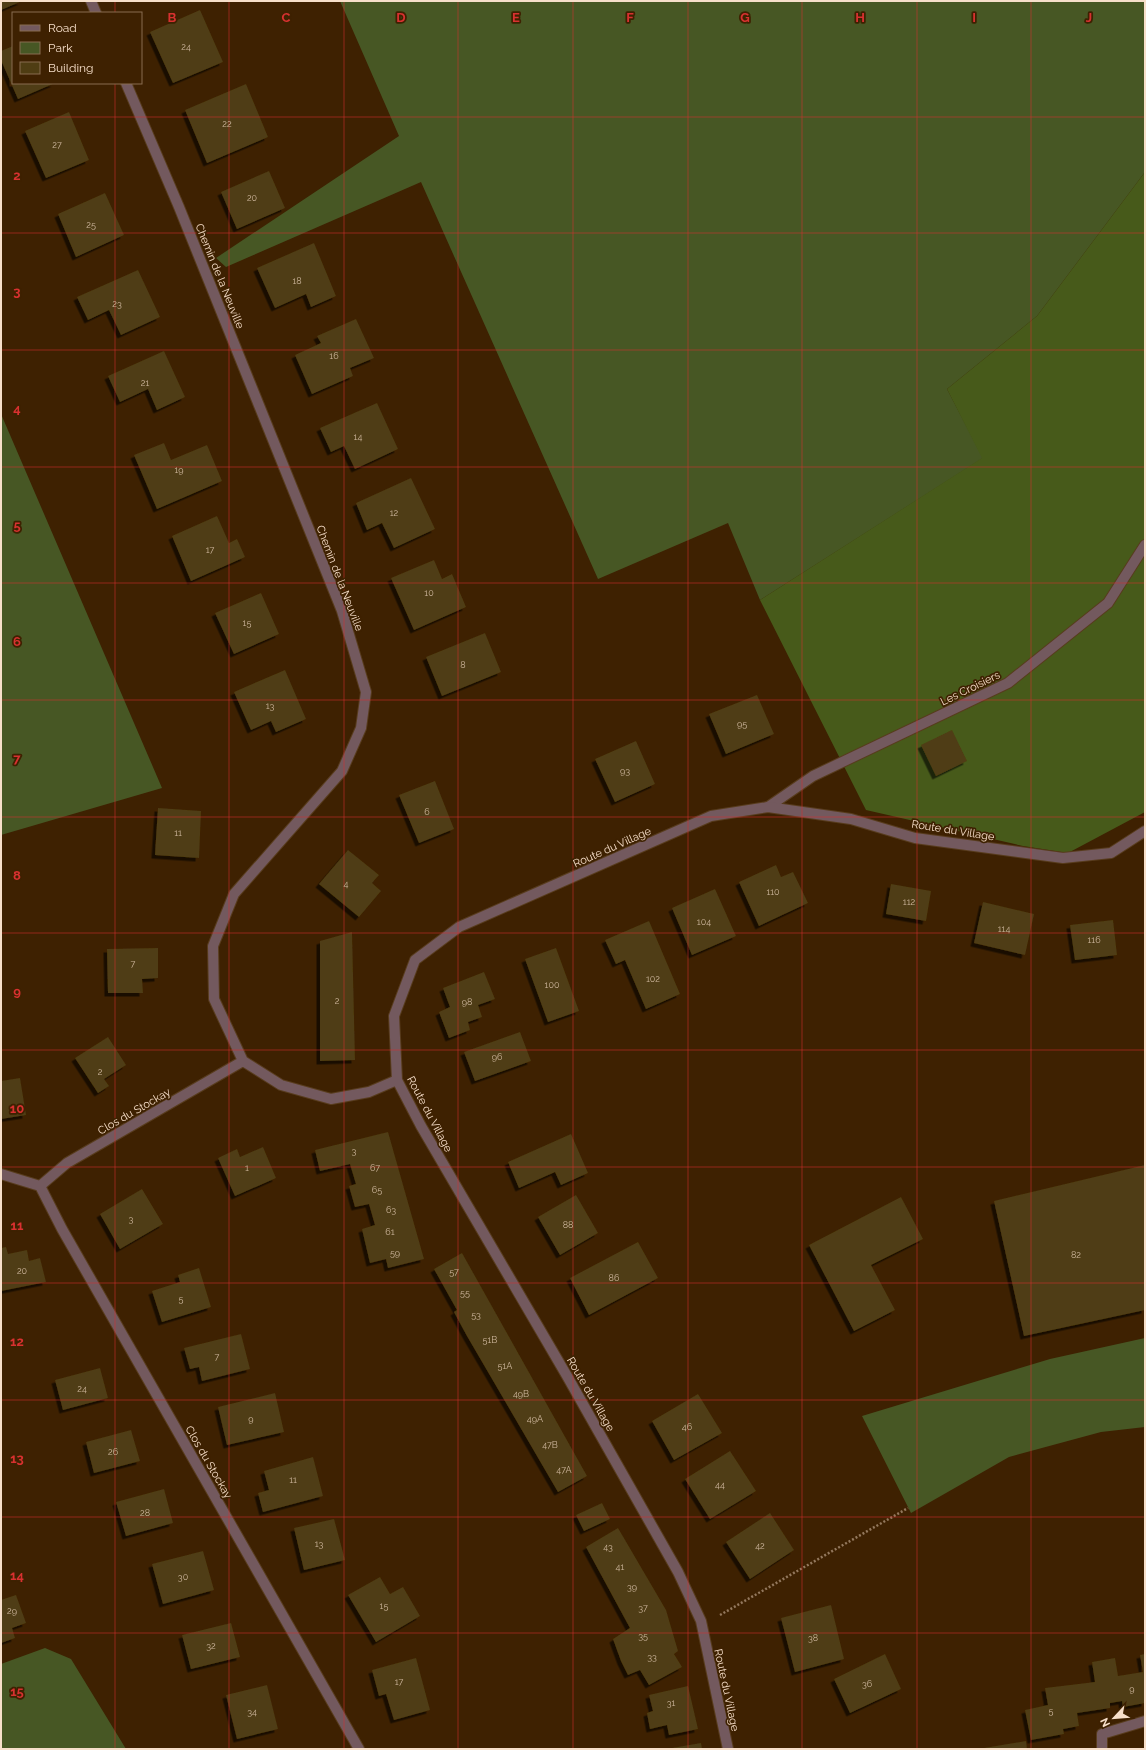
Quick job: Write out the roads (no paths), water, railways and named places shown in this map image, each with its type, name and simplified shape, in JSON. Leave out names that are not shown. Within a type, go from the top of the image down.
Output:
[{"type":"street","points":[[91,1],[96,12]]},
{"type":"street","name":"Chemin de la Neuville","points":[[126,84],[182,214],[339,604],[366,692],[361,728],[342,770],[234,894],[214,946],[214,999],[243,1061]]},
{"type":"street","name":"Les Croisiers","points":[[768,807],[813,776],[1008,683],[1108,603],[1145,545]]},
{"type":"street","name":"Route du Village","points":[[728,1749],[701,1622],[678,1572],[563,1369],[421,1126],[397,1080],[394,1016],[415,960],[458,927],[711,816],[768,807],[851,818],[915,838],[1063,858],[1111,853],[1145,831]]},
{"type":"street","points":[[243,1061],[281,1085],[331,1099],[369,1092],[397,1080]]},
{"type":"street","name":"Clos du Stockay","points":[[243,1061],[67,1164],[40,1186],[62,1229],[359,1749]]},
{"type":"street","points":[[1,1174],[40,1186]]},
{"type":"street","points":[[1102,1749],[1102,1734],[1145,1721]]}]
